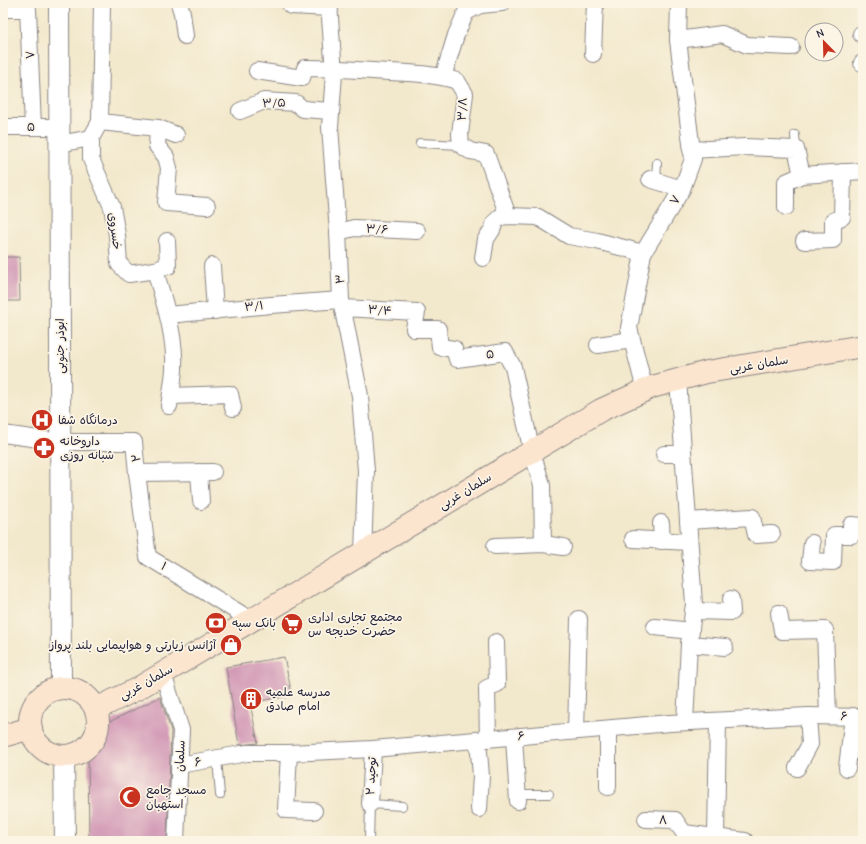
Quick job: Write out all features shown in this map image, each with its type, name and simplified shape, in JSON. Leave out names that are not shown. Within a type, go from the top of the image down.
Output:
[{"type":"main road","name":"سلمان غربی","points":[[96,709],[137,689],[163,674],[601,410],[645,390],[707,372],[863,346]]},
{"type":"main road","points":[[61,688],[69,688],[80,692],[89,699],[96,709],[98,720],[97,731],[92,741],[85,749],[75,754],[64,756],[53,754],[43,749],[36,742],[30,721],[32,710],[37,700],[46,693],[61,688]]},
{"type":"main road","points":[[3,736],[31,728]]},
{"type":"street","name":"ابوذر جنوبی","points":[[59,3],[61,688]]},
{"type":"street","name":"خسروی","points":[[102,3],[100,122],[91,138],[91,159],[112,207],[117,235],[119,264],[129,274],[155,270]]},
{"type":"street","points":[[179,3],[185,36]]},
{"type":"street","points":[[443,77],[456,35],[466,12],[480,5],[502,3]]},
{"type":"street","points":[[593,54],[595,3]]},
{"type":"street","name":"۷","points":[[645,390],[629,328],[643,253],[682,189],[693,159],[678,40],[679,3]]},
{"type":"street","points":[[291,6],[330,6]]},
{"type":"street","name":"۳","points":[[330,6],[334,68],[330,127],[342,304],[360,396],[366,471],[363,553]]},
{"type":"street","name":"۷","points":[[3,9],[28,8],[33,127]]},
{"type":"street","points":[[678,40],[722,34],[747,45],[791,46]]},
{"type":"street","points":[[257,71],[302,78],[305,68],[334,68]]},
{"type":"street","name":"۳/۸","points":[[334,68],[443,77],[457,81],[465,94],[460,134],[461,145]]},
{"type":"street","name":"۳/۵","points":[[240,111],[264,101],[296,103],[303,109],[331,111]]},
{"type":"street","points":[[100,122],[158,128],[176,135]]},
{"type":"street","name":"۵","points":[[3,127],[33,127],[59,136]]},
{"type":"street","points":[[158,128],[157,146],[166,157],[169,168],[166,203],[208,206]]},
{"type":"street","points":[[59,136],[91,138]]},
{"type":"street","points":[[691,150],[796,142],[802,175]]},
{"type":"street","points":[[461,145],[470,151],[486,154],[508,216]]},
{"type":"street","points":[[786,207],[786,182],[802,175],[863,171]]},
{"type":"street","points":[[804,241],[833,240],[833,221],[842,217],[843,172]]},
{"type":"street","points":[[653,180],[682,189]]},
{"type":"street","points":[[483,258],[486,239],[495,222],[500,217],[508,216],[538,217],[570,236],[597,241],[643,253]]},
{"type":"street","name":"۳/۶","points":[[338,232],[354,228],[417,231]]},
{"type":"street","points":[[167,241],[168,266],[155,270],[168,315],[172,337],[174,368],[170,401],[230,394],[233,408]]},
{"type":"street","points":[[212,266],[215,311]]},
{"type":"street","name":"۳/۱","points":[[168,315],[271,305],[342,304]]},
{"type":"street","name":"۳/۴","points":[[342,304],[417,312]]},
{"type":"street","name":"۵","points":[[417,312],[414,329],[438,329],[440,347],[454,349],[456,359],[505,352],[513,367],[532,452]]},
{"type":"street","points":[[598,345],[632,340]]},
{"type":"street","points":[[678,380],[694,604],[690,638],[685,722]]},
{"type":"street","points":[[3,434],[60,442]]},
{"type":"street","name":"۲","points":[[60,442],[134,442],[137,473],[206,472],[201,501]]},
{"type":"street","points":[[532,452],[542,485],[543,544]]},
{"type":"street","points":[[664,454],[683,454]]},
{"type":"street","name":"۱","points":[[137,473],[148,557],[251,620]]},
{"type":"street","points":[[688,521],[752,517],[756,535],[772,534]]},
{"type":"street","points":[[661,523],[662,541]]},
{"type":"street","points":[[812,543],[810,561],[833,562],[834,535],[852,535],[851,525],[863,526]]},
{"type":"street","points":[[633,539],[689,542]]},
{"type":"street","points":[[495,546],[543,544],[563,547]]},
{"type":"street","points":[[693,611],[732,612],[731,599]]},
{"type":"street","points":[[779,612],[782,631],[825,630],[828,716]]},
{"type":"street","points":[[576,731],[579,619]]},
{"type":"street","points":[[655,627],[725,647]]},
{"type":"street","points":[[479,809],[486,688],[497,684],[496,642]]},
{"type":"street","name":"سلمان","points":[[163,674],[181,730],[176,841]]},
{"type":"street","points":[[797,768],[810,744],[808,716]]},
{"type":"street","name":"۶","points":[[179,765],[247,753],[289,753],[373,749],[685,722],[808,716],[858,716]]},
{"type":"street","points":[[847,768],[858,716]]},
{"type":"street","points":[[716,837],[718,721]]},
{"type":"street","points":[[608,728],[608,787]]},
{"type":"street","points":[[514,737],[518,797]]},
{"type":"street","name":"توحید ۲","points":[[370,804],[373,749]]},
{"type":"street","points":[[289,753],[286,810],[314,811]]},
{"type":"street","points":[[64,756],[65,841]]},
{"type":"street","name":"۸","points":[[646,819],[675,820],[684,837],[716,837],[745,841]]},
{"type":"lane","points":[[420,142],[461,145]]},
{"type":"lane","points":[[653,180],[657,163]]},
{"type":"lane","points":[[217,758],[220,795]]},
{"type":"lane","points":[[518,797],[549,794]]},
{"type":"lane","points":[[369,841],[370,804],[402,806]]},
{"type":"building","points":[[3,257],[19,257],[20,301],[3,301]]},
{"type":"building","name":"مدرسه علمیه امام صادق","points":[[284,657],[292,695],[250,703],[258,743],[239,745],[226,667]]},
{"type":"building","name":"مسجد جامع استهبان","points":[[160,697],[171,731],[167,841],[89,841],[88,752],[101,726]]},
{"type":"place","name":"درمانگاه شفا","points":[[42,420]]},
{"type":"place","name":"داروخانه شبانه روزی","points":[[44,448]]},
{"type":"place","name":"بانک سپه","points":[[216,623]]},
{"type":"place","name":"مجتمع تجاری اداری حضرت خدیجه س","points":[[292,624]]},
{"type":"place","name":"آژانس زیارتی و هواپیمایی بلند پرواز","points":[[231,645]]},
{"type":"place","name":"مدرسه علمیه امام صادق","points":[[251,699]]},
{"type":"place","name":"مسجد جامع استهبان","points":[[130,797]]}]
